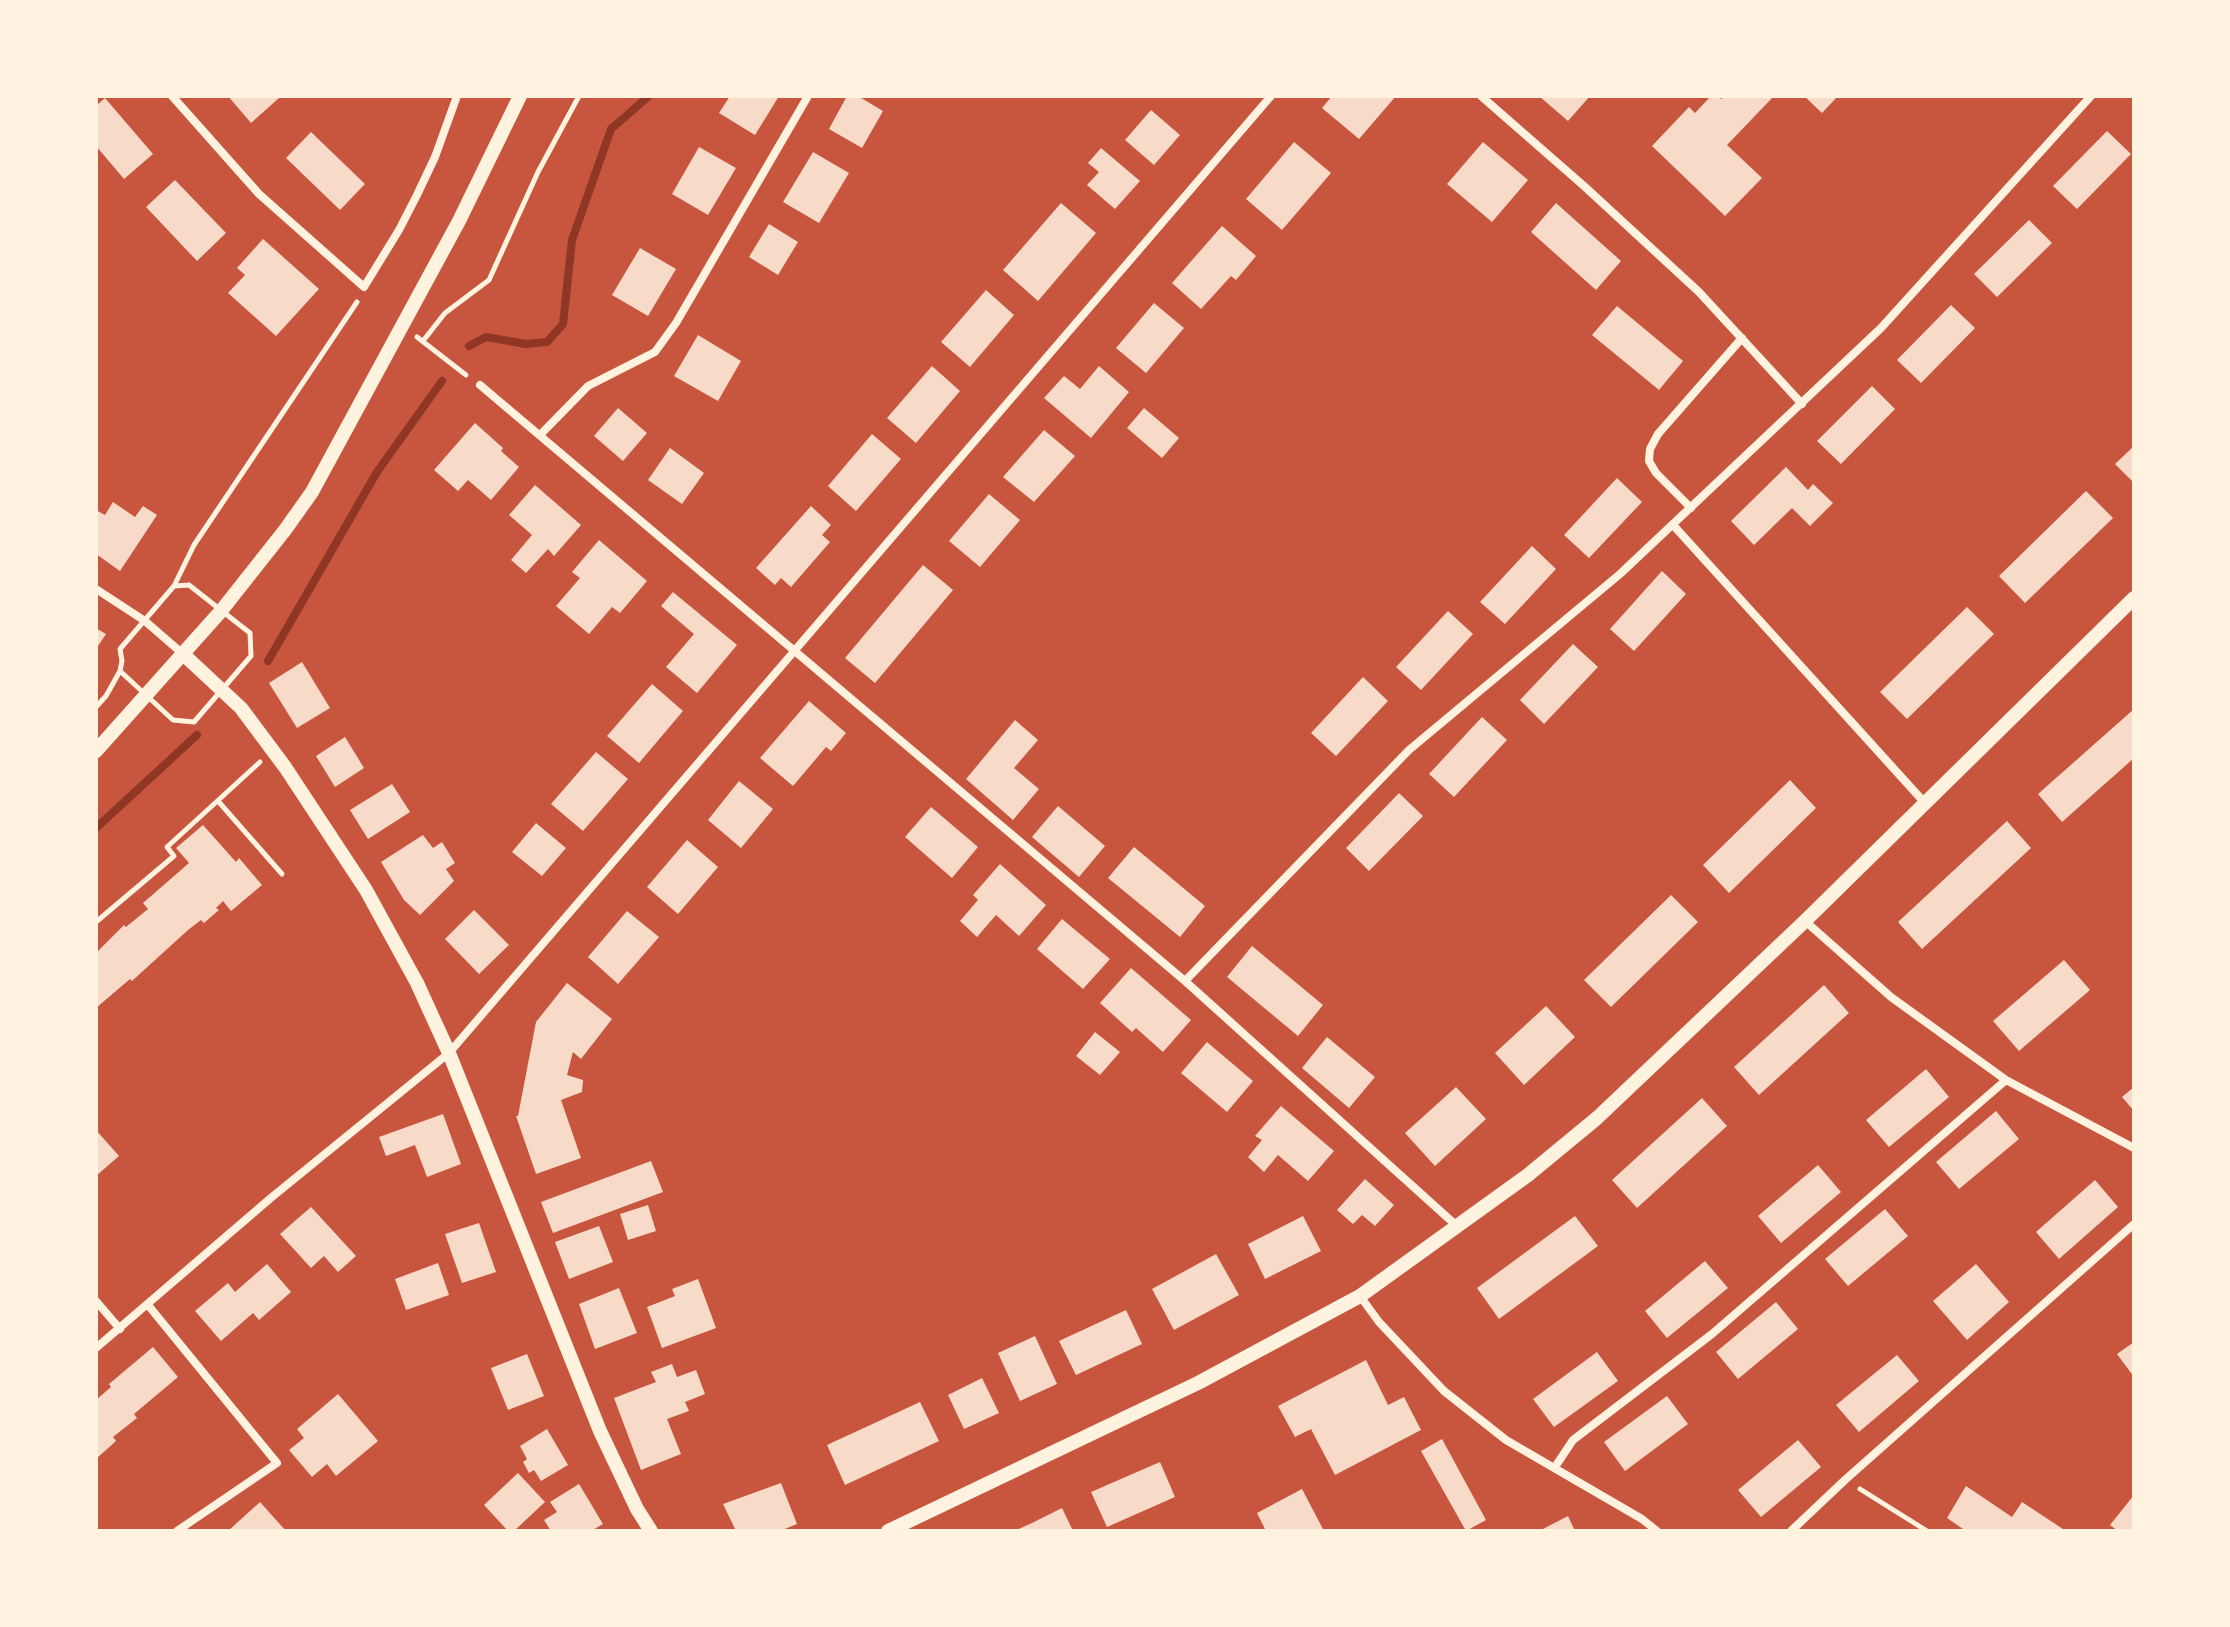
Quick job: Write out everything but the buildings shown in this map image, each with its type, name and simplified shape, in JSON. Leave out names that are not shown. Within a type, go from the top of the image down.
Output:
[{"type":"street","points":[[172,96],[259,194],[364,287],[417,195],[435,157],[457,96]]},
{"type":"street","points":[[96,751],[257,566],[312,492],[459,221],[520,96]]},
{"type":"street","points":[[540,435],[588,386],[655,352],[676,323],[808,96]]},
{"type":"street","points":[[96,1348],[272,1197],[449,1053],[1271,96]]},
{"type":"street","points":[[1481,96],[1676,271],[1802,404]]},
{"type":"street","points":[[1185,981],[1401,757],[1558,628],[1674,526],[1881,328],[2091,96]]},
{"type":"street","points":[[1691,508],[1656,473],[1649,461],[1650,449],[1658,434],[1742,338]]},
{"type":"street","points":[[480,385],[1185,981],[1458,1227]]},
{"type":"street","points":[[1674,526],[1924,802]]},
{"type":"street","points":[[96,589],[145,621],[241,708],[372,901],[417,983],[449,1053],[600,1431],[637,1509],[651,1531]]},
{"type":"street","points":[[888,1531],[1198,1383],[1360,1296],[1528,1175],[1597,1118],[1805,921],[2134,598]]},
{"type":"street","points":[[1805,921],[1891,997],[2006,1080],[2134,1148]]},
{"type":"street","points":[[1555,1467],[1573,1440],[1712,1334],[2006,1080]]},
{"type":"street","points":[[1791,1531],[2134,1224]]},
{"type":"street","points":[[1360,1296],[1379,1322],[1444,1391],[1506,1440],[1642,1519],[1657,1531]]},
{"type":"street","points":[[96,1301],[120,1329]]},
{"type":"street","points":[[148,1305],[277,1463],[177,1531]]},
{"type":"path","points":[[423,341],[445,313],[489,280],[538,172],[579,96]]},
{"type":"path","points":[[174,586],[194,545],[353,310],[364,287]]},
{"type":"path","points":[[96,707],[120,671]]},
{"type":"path","points":[[96,922],[174,856],[167,847],[272,751]]},
{"type":"path","points":[[218,801],[282,874]]},
{"type":"path","points":[[1846,1479],[1927,1531]]},
{"type":"waterway","points":[[469,346],[486,337],[526,344],[547,342],[563,324],[572,240],[611,129],[649,96]]},
{"type":"waterway","points":[[268,661],[377,472],[442,381]]},
{"type":"waterway","points":[[96,828],[197,735]]}]
